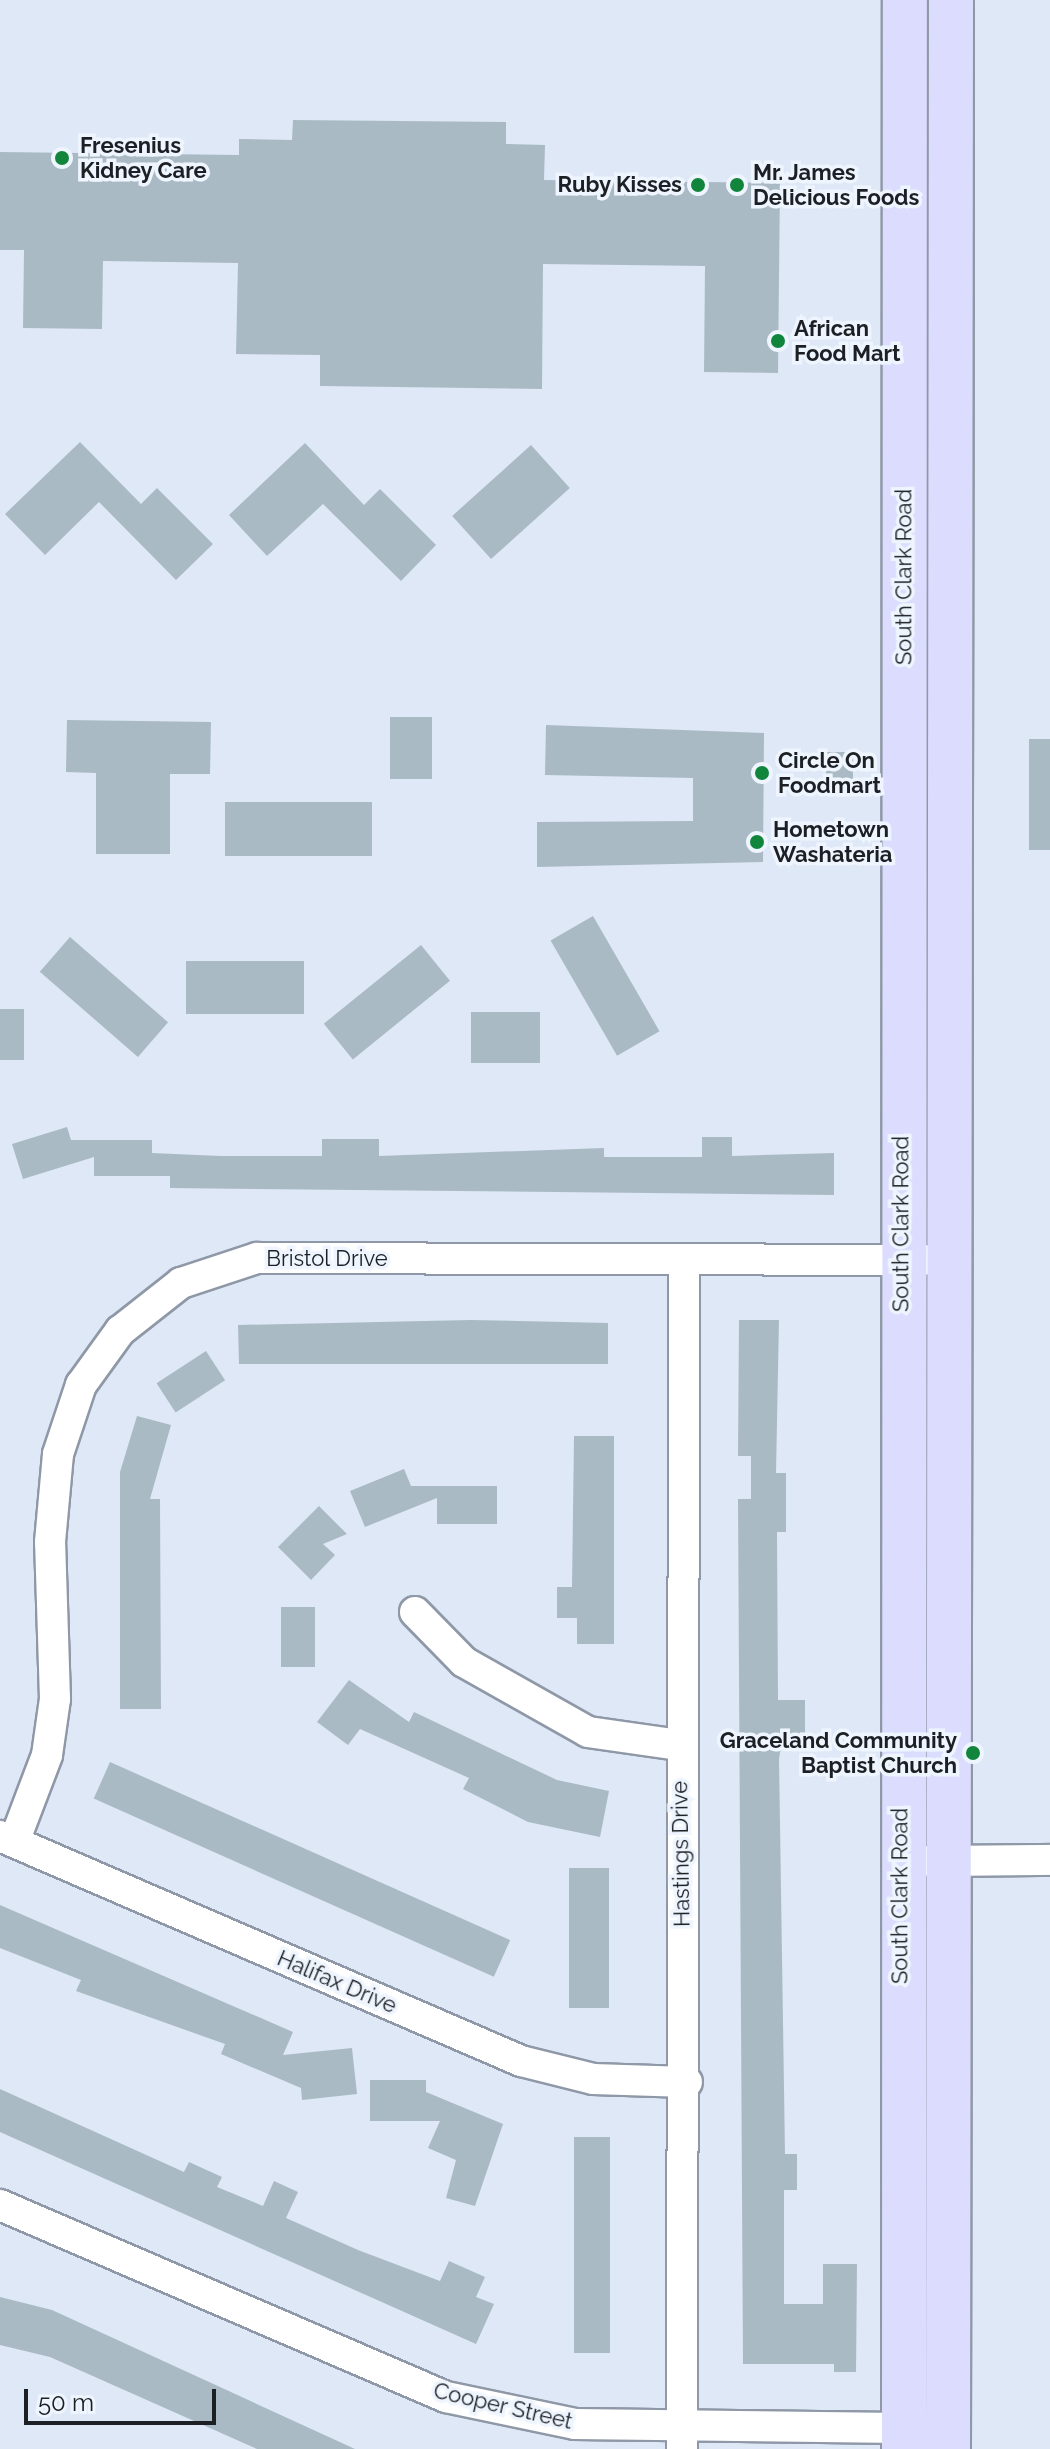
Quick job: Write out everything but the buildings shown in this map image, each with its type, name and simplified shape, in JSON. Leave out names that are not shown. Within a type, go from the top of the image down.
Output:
[{"type":"main road","name":"South Clark Road","points":[[904,2439],[899,1860],[905,0]]},
{"type":"main road","name":"South Clark Road","points":[[948,2438],[946,1260],[951,0]]},
{"type":"main road","points":[[904,137],[950,139]]},
{"type":"street","name":"Bristol Drive","points":[[7,1839],[47,1755],[55,1699],[50,1542],[58,1454],[81,1385],[120,1331],[181,1283],[257,1258],[946,1260]]},
{"type":"street","name":"Hastings Drive","points":[[682,2439],[687,2082],[679,1745],[684,1259]]},
{"type":"street","points":[[415,1612],[464,1662],[588,1732],[637,1745],[679,1745]]},
{"type":"street","name":"Halifax Drive","points":[[7,1839],[521,2061],[593,2079],[687,2082]]},
{"type":"street","points":[[899,1860],[1050,1860]]},
{"type":"street","name":"Cooper Street","points":[[0,2205],[446,2397],[575,2424],[682,2439],[948,2438]]},
{"type":"place","name":"Fresenius Kidney Care","points":[[62,158]]},
{"type":"place","name":"Ruby Kisses","points":[[698,185]]},
{"type":"place","name":"Mr. James Delicious Foods","points":[[737,185]]},
{"type":"place","name":"African Food Mart","points":[[778,341]]},
{"type":"place","name":"Circle On Foodmart","points":[[762,773]]},
{"type":"place","name":"Hometown Washateria","points":[[757,842]]},
{"type":"place","name":"Graceland Community Baptist Church","points":[[973,1753]]}]
